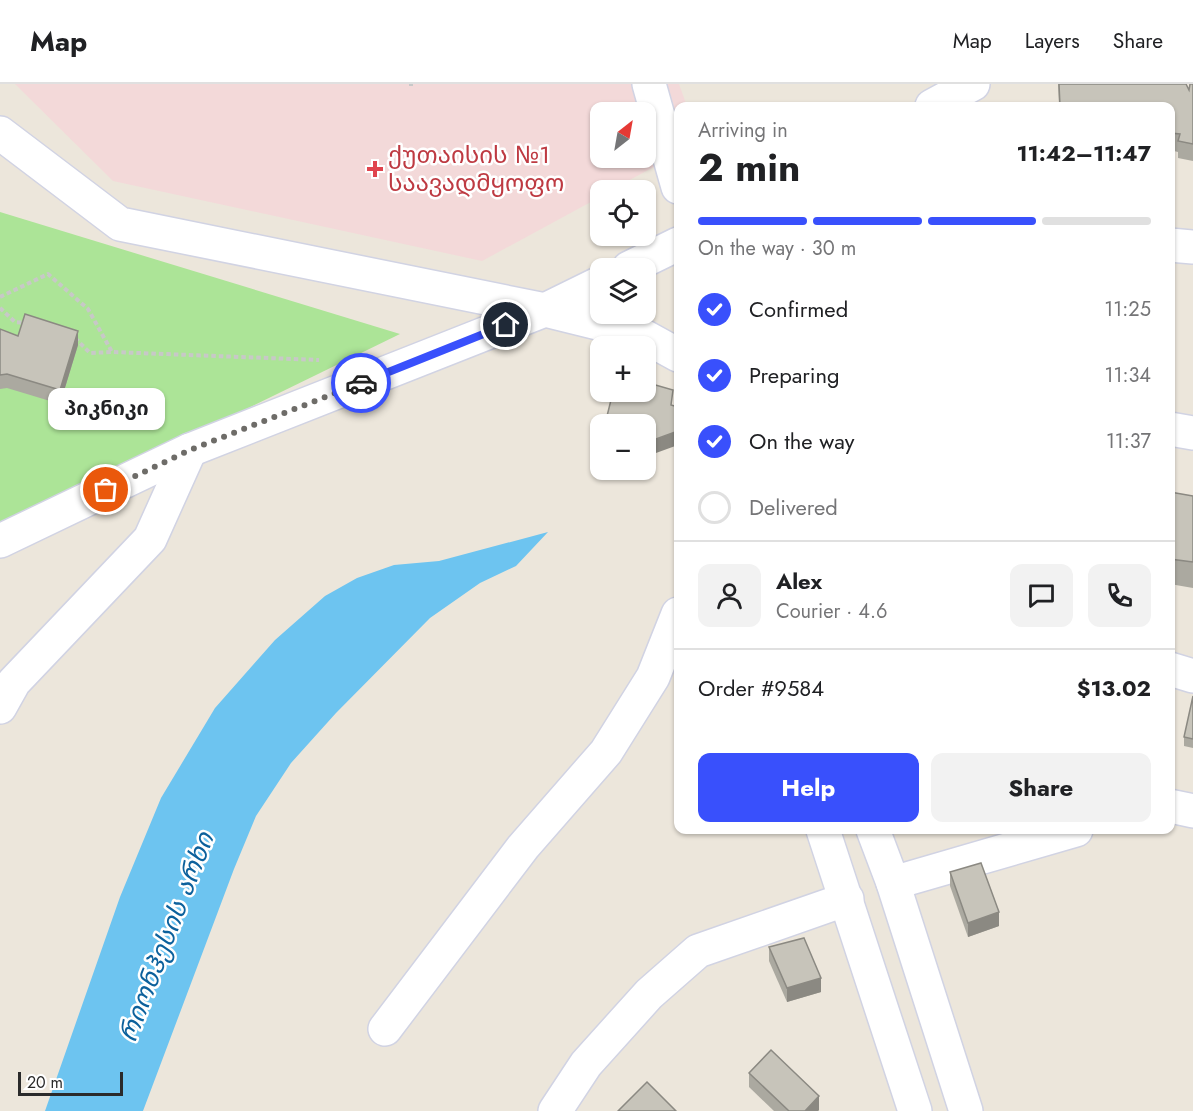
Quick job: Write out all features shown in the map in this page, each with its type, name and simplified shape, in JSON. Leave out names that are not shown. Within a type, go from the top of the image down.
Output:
[{"type":"street","points":[[649,84],[674,173]]},
{"type":"street","points":[[939,102],[973,84]]},
{"type":"street","points":[[0,133],[120,224],[545,310],[638,333],[674,353]]},
{"type":"street","points":[[1175,245],[1193,247]]},
{"type":"street","points":[[649,258],[674,246]]},
{"type":"street","points":[[0,541],[190,450],[545,310],[590,288]]},
{"type":"street","points":[[1175,430],[1193,433]]},
{"type":"street","points":[[0,707],[14,682],[150,538],[190,450]]},
{"type":"street","points":[[385,1029],[523,848],[606,752],[653,677],[674,624]]},
{"type":"street","points":[[1175,671],[1193,676]]},
{"type":"street","points":[[1175,807],[1193,811]]},
{"type":"street","points":[[824,834],[915,1111]]},
{"type":"street","points":[[875,834],[893,883],[966,1111]]},
{"type":"street","points":[[893,883],[1062,834]]},
{"type":"street","points":[[555,1111],[586,1064],[649,994],[698,951],[847,899]]},
{"type":"path","points":[[0,297],[48,274],[88,309],[112,352]]},
{"type":"path","points":[[0,308],[15,322],[35,324]]},
{"type":"path","points":[[70,333],[90,353],[326,361]]},
{"type":"shaded area","name":"ქუთაისის №1 საავადმყოფო","points":[[15,84],[679,84],[686,102],[674,102],[674,156],[656,166],[656,102],[590,102],[590,168],[652,168],[630,180],[590,180],[590,202],[482,261],[113,181]]},
{"type":"green space","points":[[0,212],[400,334],[0,529]]},
{"type":"water","name":"რიონჰესის არხი","points":[[548,532],[516,566],[480,583],[430,618],[336,713],[291,763],[256,816],[143,1111],[45,1111],[120,897],[161,798],[215,708],[275,640],[325,596],[357,578],[394,565],[439,561]]},
{"type":"building","points":[[1059,84],[1186,84],[1189,90],[1190,84],[1193,84],[1193,144],[1178,141],[1180,134],[1175,134],[1175,102],[1060,102]]},
{"type":"building","points":[[25,314],[78,331],[60,390],[7,374],[0,375],[0,329],[18,336]]},
{"type":"building","points":[[656,385],[673,390],[671,405],[674,406],[674,432],[656,439],[656,414],[608,414],[610,402],[656,402]]},
{"type":"building","points":[[1175,493],[1193,496],[1193,562],[1175,560]]},
{"type":"building","points":[[1193,696],[1193,739],[1184,737]]},
{"type":"building","points":[[981,863],[999,912],[968,923],[950,872]]},
{"type":"building","points":[[804,938],[821,978],[787,988],[769,947]]},
{"type":"building","points":[[771,1050],[819,1096],[805,1111],[789,1111],[749,1073]]},
{"type":"building","points":[[647,1082],[676,1111],[618,1111]]},
{"type":"way so far","points":[[106,490],[190,450],[361,383]]},
{"type":"place","name":"ქუთაისის №1 საავადმყოფო","points":[[375,169]]},
{"type":"place","name":"პიკნიკი","points":[[106,490]]},
{"type":"route","points":[[361,383],[506,325]]}]
